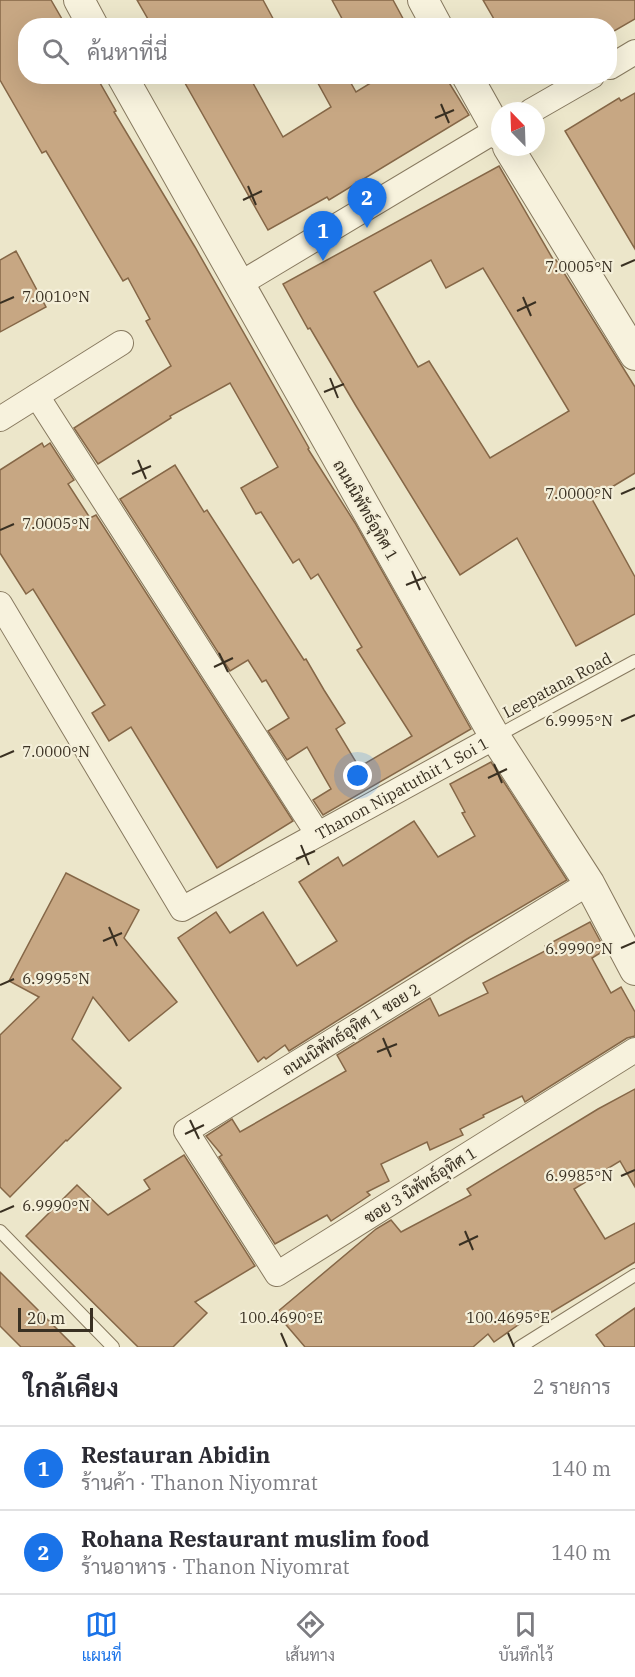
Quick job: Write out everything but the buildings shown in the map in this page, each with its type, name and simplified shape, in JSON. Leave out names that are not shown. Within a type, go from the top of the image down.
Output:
[{"type":"street","points":[[79,0],[89,18]]},
{"type":"street","points":[[423,0],[433,18]]},
{"type":"street","points":[[617,62],[635,52]]},
{"type":"street","name":"ถนนนิพัทธ์อุทิศ 1","points":[[126,84],[495,737],[589,883],[635,970]]},
{"type":"street","points":[[471,84],[491,118]]},
{"type":"street","points":[[545,103],[578,84]]},
{"type":"street","points":[[238,285],[491,141]]},
{"type":"street","points":[[514,156],[635,355]]},
{"type":"street","points":[[0,419],[121,343]]},
{"type":"street","points":[[37,396],[317,833]]},
{"type":"street","name":"Thanon Nipatuthit 1 Soi 1","points":[[0,603],[182,909],[495,737]]},
{"type":"street","name":"ถนนนิพัทธ์อุทิศ 1 ซอย 2","points":[[232,1202],[186,1131],[589,883]]},
{"type":"street","name":"ซอย 3 นิพัทธ์อุทิศ 1","points":[[232,1202],[277,1274],[635,1050]]},
{"type":"lane","name":"Leepatana Road","points":[[495,737],[635,661]]},
{"type":"lane","points":[[0,1231],[113,1347]]},
{"type":"lane","points":[[520,1347],[635,1275]]},
{"type":"place","name":"Rohana Restaurant muslim food","points":[[367,228]]},
{"type":"place","name":"Restauran Abidin","points":[[323,261]]}]
